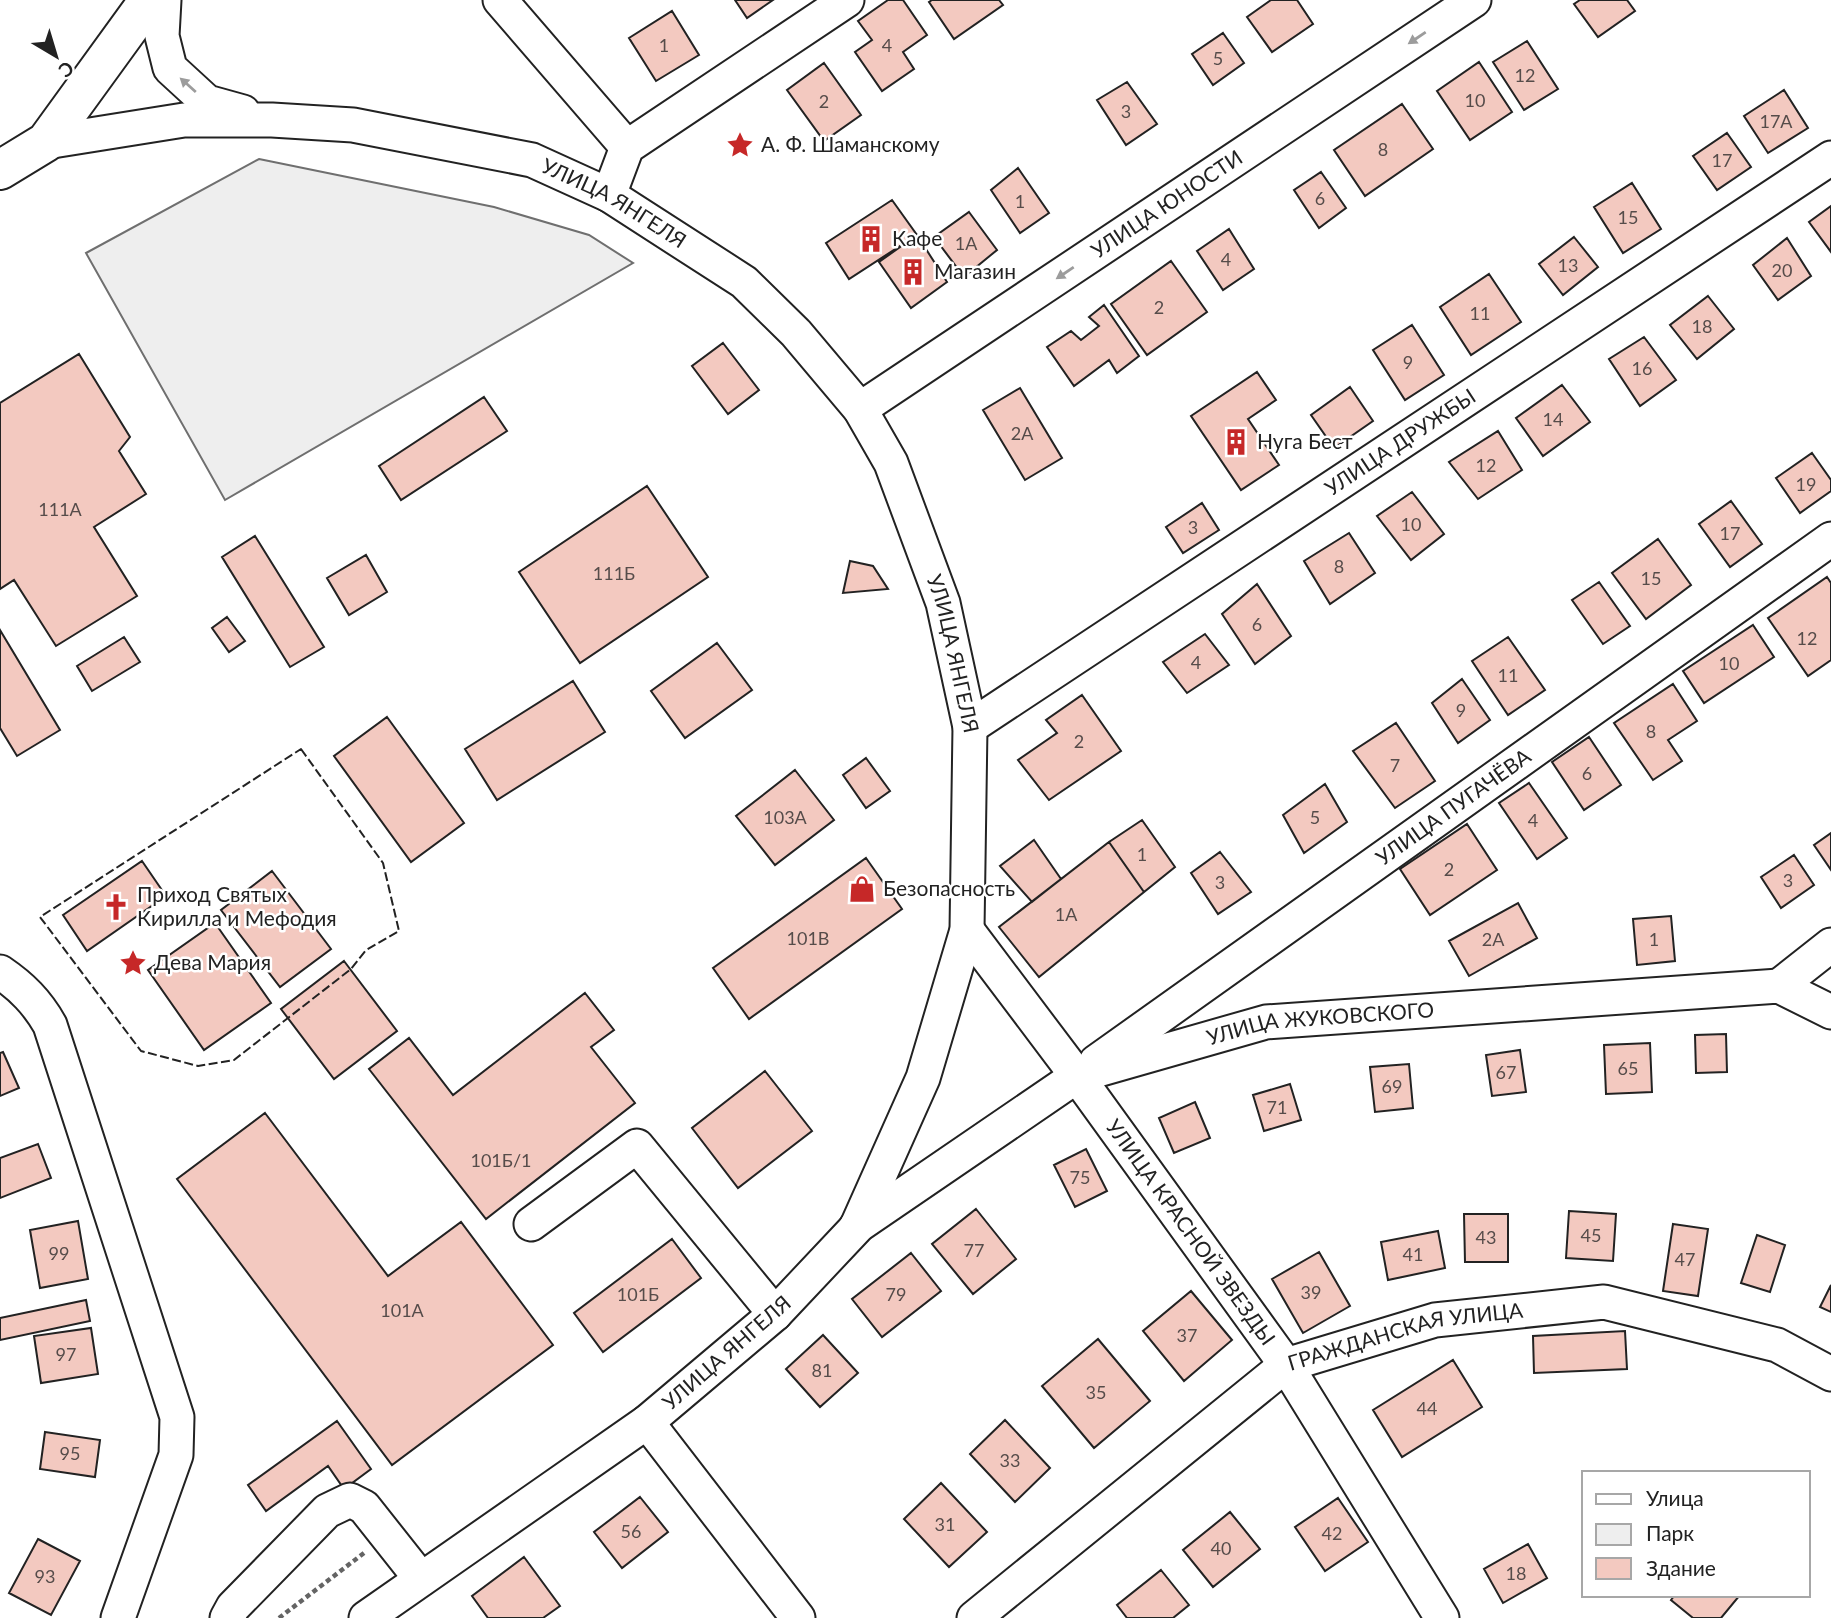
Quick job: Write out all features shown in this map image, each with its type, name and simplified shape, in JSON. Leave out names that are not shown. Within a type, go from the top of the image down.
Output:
[{"type":"main road","points":[[46,142],[149,0]]},
{"type":"main road","name":"УЛИЦА ЯНГЕЛЯ","points":[[3,164],[46,142]]},
{"type":"street","points":[[164,0],[162,36],[170,68],[207,102],[272,120]]},
{"type":"street","points":[[500,0],[627,147]]},
{"type":"street","points":[[609,195],[627,147],[847,0]]},
{"type":"street","name":"УЛИЦА ЮНОСТИ","points":[[860,409],[1474,0]]},
{"type":"street","name":"УЛИЦА ЯНГЕЛЯ","points":[[46,142],[184,120],[272,120],[353,125],[532,160],[609,195],[744,282],[796,333],[860,409],[891,463],[943,603],[970,727],[967,930],[923,1078],[856,1228],[775,1314],[647,1422],[366,1618]]},
{"type":"street","name":"УЛИЦА ДРУЖБЫ","points":[[970,727],[1831,158]]},
{"type":"street","name":"УЛИЦА ПУГАЧЁВА","points":[[1077,1076],[1831,539]]},
{"type":"street","name":"УЛИЦА КРАСНОЙ ЗВЕЗДЫ","points":[[967,930],[1077,1076],[1286,1365],[1442,1618]]},
{"type":"street","points":[[1831,945],[1779,986],[1831,1012]]},
{"type":"street","points":[[0,972],[23,988],[40,1006],[50,1026],[177,1417],[176,1455],[118,1618]]},
{"type":"street","name":"УЛИЦА ЖУКОВСКОГО","points":[[856,1228],[1077,1076],[1266,1022],[1779,986]]},
{"type":"street","points":[[531,1224],[637,1146],[775,1314]]},
{"type":"street","name":"ГРАЖДАНСКАЯ УЛИЦА","points":[[974,1618],[1286,1365],[1435,1320],[1604,1302],[1777,1345],[1831,1374]]},
{"type":"street","points":[[647,1422],[798,1618]]},
{"type":"street","points":[[227,1618],[233,1607],[327,1511],[350,1500],[364,1507],[421,1579]]},
{"type":"path","points":[[279,1618],[387,1536]]},
{"type":"green space","points":[[259,159],[494,207],[589,235],[633,263],[225,500],[86,253]]},
{"type":"building","points":[[735,0],[773,0],[747,18]]},
{"type":"building","points":[[888,0],[903,0],[927,35],[903,52],[914,69],[882,91],[855,52],[872,40],[858,21]]},
{"type":"building","points":[[999,0],[1003,5],[954,39],[929,2]]},
{"type":"building","points":[[1271,0],[1297,0],[1313,24],[1272,52],[1247,17]]},
{"type":"building","points":[[1580,0],[1627,0],[1635,11],[1598,37],[1574,4]]},
{"type":"building","points":[[672,11],[699,55],[656,81],[629,38]]},
{"type":"building","points":[[1223,33],[1244,63],[1213,85],[1192,54]]},
{"type":"building","points":[[1527,41],[1558,89],[1524,110],[1493,62]]},
{"type":"building","points":[[1479,62],[1512,112],[1470,140],[1437,91]]},
{"type":"building","points":[[824,63],[861,115],[824,141],[787,90]]},
{"type":"building","points":[[1127,82],[1157,124],[1126,145],[1097,100]]},
{"type":"building","points":[[1784,90],[1808,128],[1768,153],[1744,116]]},
{"type":"building","points":[[1402,104],[1433,149],[1365,196],[1334,150]]},
{"type":"building","points":[[1727,133],[1751,167],[1717,190],[1693,156]]},
{"type":"building","points":[[1018,168],[1049,213],[1020,233],[991,190]]},
{"type":"building","points":[[1321,172],[1346,208],[1319,228],[1294,190]]},
{"type":"building","points":[[1632,183],[1661,229],[1623,253],[1594,207]]},
{"type":"building","name":"Кафе","points":[[892,200],[917,235],[849,279],[826,243]]},
{"type":"building","points":[[1831,206],[1831,252],[1809,222]]},
{"type":"building","points":[[969,212],[997,250],[964,277],[934,237]]},
{"type":"building","points":[[1229,229],[1254,269],[1223,290],[1197,251]]},
{"type":"building","name":"Магазин","points":[[917,235],[947,282],[911,308],[879,262]]},
{"type":"building","points":[[1574,237],[1598,267],[1563,295],[1539,264]]},
{"type":"building","points":[[1787,238],[1811,276],[1778,300],[1753,265]]},
{"type":"building","points":[[1171,261],[1207,312],[1147,355],[1111,304]]},
{"type":"building","points":[[1489,274],[1521,322],[1471,355],[1440,307]]},
{"type":"building","points":[[1708,296],[1734,329],[1697,359],[1670,325]]},
{"type":"building","points":[[1104,305],[1139,356],[1117,373],[1109,360],[1074,386],[1047,347],[1071,331],[1081,340],[1099,326],[1089,317]]},
{"type":"building","points":[[1412,325],[1444,375],[1405,400],[1373,350]]},
{"type":"building","points":[[1644,337],[1676,380],[1640,406],[1609,359]]},
{"type":"building","points":[[723,343],[759,390],[728,414],[692,366]]},
{"type":"building","points":[[79,354],[130,437],[119,451],[146,494],[94,527],[137,596],[56,646],[14,580],[0,589],[0,403]]},
{"type":"building","name":"Нуга Бест","points":[[1257,372],[1276,400],[1248,419],[1279,465],[1241,490],[1191,416]]},
{"type":"building","points":[[1562,385],[1590,422],[1543,456],[1516,418]]},
{"type":"building","points":[[1350,387],[1373,421],[1334,448],[1311,415]]},
{"type":"building","points":[[1020,388],[1062,458],[1025,480],[983,410]]},
{"type":"building","points":[[484,397],[507,431],[401,500],[379,466]]},
{"type":"building","points":[[1498,431],[1522,470],[1478,499],[1449,462]]},
{"type":"building","points":[[1812,453],[1831,480],[1831,491],[1800,513],[1776,478]]},
{"type":"building","points":[[647,486],[708,577],[580,663],[519,572]]},
{"type":"building","points":[[1412,492],[1444,534],[1411,560],[1377,516]]},
{"type":"building","points":[[1731,501],[1762,544],[1730,567],[1699,524]]},
{"type":"building","points":[[1202,503],[1219,530],[1183,553],[1166,527]]},
{"type":"building","points":[[1349,533],[1375,573],[1330,604],[1304,561]]},
{"type":"building","points":[[255,536],[324,647],[290,667],[222,557]]},
{"type":"building","points":[[1658,539],[1691,585],[1646,619],[1612,573]]},
{"type":"building","points":[[366,555],[387,592],[349,615],[327,578]]},
{"type":"building","points":[[850,561],[873,566],[888,589],[843,593]]},
{"type":"building","points":[[1827,577],[1831,583],[1831,660],[1808,676],[1768,618]]},
{"type":"building","points":[[1599,582],[1630,626],[1603,644],[1572,600]]},
{"type":"building","points":[[1257,584],[1291,636],[1255,664],[1222,614]]},
{"type":"building","points":[[227,617],[245,641],[229,652],[212,628]]},
{"type":"building","points":[[1753,625],[1774,657],[1704,703],[1683,671]]},
{"type":"building","points":[[0,630],[60,730],[17,756],[0,728]]},
{"type":"building","points":[[1205,634],[1229,665],[1187,693],[1163,662]]},
{"type":"building","points":[[124,637],[140,662],[92,691],[77,666]]},
{"type":"building","points":[[1508,637],[1545,690],[1508,715],[1472,661]]},
{"type":"building","points":[[717,643],[752,690],[685,738],[651,691]]},
{"type":"building","points":[[1462,679],[1490,720],[1458,743],[1432,703]]},
{"type":"building","points":[[573,681],[605,732],[497,800],[465,749]]},
{"type":"building","points":[[1673,684],[1697,721],[1668,740],[1682,761],[1653,780],[1614,723]]},
{"type":"building","points":[[1082,695],[1121,751],[1049,800],[1018,760],[1057,733],[1046,720]]},
{"type":"building","points":[[387,717],[464,823],[411,862],[334,756]]},
{"type":"building","points":[[1396,723],[1435,781],[1395,808],[1353,751]]},
{"type":"building","points":[[1589,737],[1621,785],[1584,810],[1552,762]]},
{"type":"building","points":[[866,758],[890,791],[866,808],[843,775]]},
{"type":"building","points":[[795,770],[834,820],[775,865],[736,816]]},
{"type":"building","points":[[1529,783],[1567,838],[1537,859],[1499,803]]},
{"type":"building","points":[[1325,784],[1347,822],[1304,853],[1283,815]]},
{"type":"building","points":[[1142,820],[1175,867],[1144,892],[1109,842]]},
{"type":"building","points":[[1467,824],[1497,870],[1430,915],[1400,869]]},
{"type":"building","points":[[1831,833],[1831,870],[1814,845]]},
{"type":"building","points":[[1034,840],[1061,879],[1032,902],[1000,866]]},
{"type":"building","points":[[1109,842],[1144,892],[1039,977],[999,927]]},
{"type":"building","points":[[1220,852],[1251,892],[1218,914],[1191,873]]},
{"type":"building","points":[[1794,855],[1814,885],[1781,908],[1761,877]]},
{"type":"building","points":[[866,858],[902,909],[749,1019],[713,968]]},
{"type":"building","points":[[142,861],[166,896],[87,951],[63,915]]},
{"type":"building","points":[[272,871],[331,949],[280,987],[221,910]]},
{"type":"building","points":[[1518,903],[1537,938],[1469,976],[1449,941]]},
{"type":"building","points":[[1671,916],[1675,961],[1637,965],[1633,919]]},
{"type":"building","points":[[215,923],[271,1003],[204,1050],[148,970]]},
{"type":"building","points":[[344,961],[397,1031],[334,1079],[281,1009]]},
{"type":"building","points":[[585,993],[614,1030],[591,1047],[635,1103],[486,1219],[369,1069],[409,1038],[453,1095]]},
{"type":"building","points":[[1726,1034],[1727,1072],[1696,1073],[1695,1035]]},
{"type":"building","points":[[1650,1043],[1652,1092],[1606,1094],[1604,1045]]},
{"type":"building","points":[[1520,1050],[1526,1092],[1492,1096],[1486,1055]]},
{"type":"building","points":[[3,1052],[19,1088],[0,1096],[0,1053]]},
{"type":"building","points":[[1409,1064],[1413,1108],[1375,1112],[1370,1067]]},
{"type":"building","points":[[765,1071],[812,1131],[738,1188],[692,1128]]},
{"type":"building","points":[[1290,1084],[1301,1120],[1264,1131],[1253,1095]]},
{"type":"building","points":[[1195,1102],[1210,1138],[1174,1153],[1159,1118]]},
{"type":"building","points":[[265,1113],[388,1276],[461,1222],[553,1345],[392,1465],[177,1179]]},
{"type":"building","points":[[38,1144],[51,1178],[0,1198],[0,1158]]},
{"type":"building","points":[[1086,1149],[1107,1191],[1075,1207],[1054,1165]]},
{"type":"building","points":[[976,1209],[1016,1259],[973,1294],[932,1244]]},
{"type":"building","points":[[1569,1211],[1616,1214],[1613,1261],[1566,1258]]},
{"type":"building","points":[[1464,1214],[1508,1214],[1508,1262],[1465,1262]]},
{"type":"building","points":[[78,1221],[88,1279],[40,1288],[30,1230]]},
{"type":"building","points":[[1673,1224],[1708,1229],[1698,1296],[1663,1291]]},
{"type":"building","points":[[1438,1231],[1445,1268],[1388,1280],[1381,1242]]},
{"type":"building","points":[[1757,1235],[1785,1245],[1770,1292],[1741,1283]]},
{"type":"building","points":[[672,1239],[701,1278],[603,1352],[574,1313]]},
{"type":"building","points":[[1319,1252],[1350,1306],[1303,1333],[1272,1279]]},
{"type":"building","points":[[911,1253],[941,1291],[882,1337],[852,1299]]},
{"type":"building","points":[[1831,1285],[1831,1312],[1820,1307]]},
{"type":"building","points":[[1191,1291],[1232,1340],[1184,1381],[1143,1331]]},
{"type":"building","points":[[86,1300],[90,1321],[0,1340],[0,1318]]},
{"type":"building","points":[[91,1328],[98,1374],[41,1383],[34,1336]]},
{"type":"building","points":[[1625,1331],[1627,1369],[1534,1373],[1533,1336]]},
{"type":"building","points":[[823,1335],[858,1373],[820,1407],[786,1369]]},
{"type":"building","points":[[1098,1339],[1150,1401],[1094,1448],[1042,1386]]},
{"type":"building","points":[[1453,1360],[1482,1407],[1402,1457],[1373,1410]]},
{"type":"building","points":[[1005,1420],[1050,1468],[1015,1502],[970,1454]]},
{"type":"building","points":[[337,1421],[371,1469],[344,1489],[328,1466],[266,1511],[248,1485]]},
{"type":"building","points":[[45,1432],[100,1440],[95,1477],[40,1469]]},
{"type":"building","points":[[941,1483],[987,1532],[949,1567],[904,1519]]},
{"type":"building","points":[[640,1497],[668,1532],[622,1568],[594,1532]]},
{"type":"building","points":[[1338,1498],[1368,1542],[1325,1571],[1295,1527]]},
{"type":"building","points":[[1230,1512],[1260,1549],[1213,1587],[1183,1550]]},
{"type":"building","points":[[38,1539],[80,1561],[51,1615],[9,1593]]},
{"type":"building","points":[[1528,1544],[1547,1578],[1503,1603],[1484,1569]]},
{"type":"building","points":[[524,1557],[560,1606],[543,1618],[488,1618],[472,1596]]},
{"type":"building","points":[[1161,1570],[1189,1605],[1173,1618],[1127,1618],[1117,1605]]},
{"type":"building","points":[[1673,1597],[1738,1597],[1721,1618],[1693,1618],[1671,1600]]},
{"type":"fence","points":[[301,749],[383,863],[399,931],[366,950],[351,969],[234,1060],[198,1066],[141,1051],[40,917],[301,749]]},
{"type":"place","name":"А. Ф. Шаманскому","points":[[740,145]]},
{"type":"place","name":"Кафе","points":[[871,239]]},
{"type":"place","name":"Магазин","points":[[913,272]]},
{"type":"place","name":"Нуга Бест","points":[[1236,442]]},
{"type":"place","name":"Безопасность","points":[[862,889]]},
{"type":"place","name":"Приход Святых Кирилла и Мефодия","points":[[116,907]]},
{"type":"place","name":"Дева Мария","points":[[133,963]]}]
